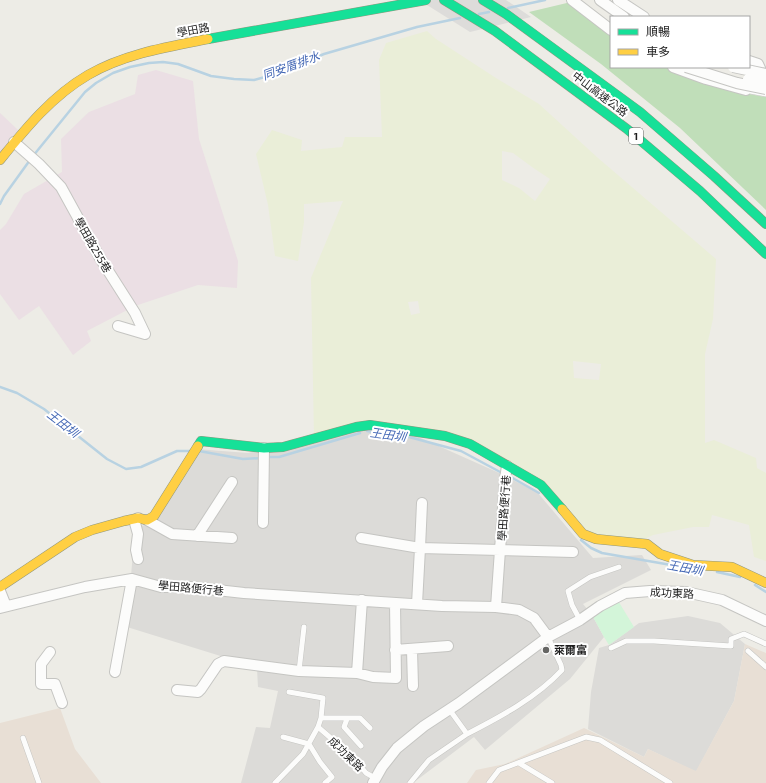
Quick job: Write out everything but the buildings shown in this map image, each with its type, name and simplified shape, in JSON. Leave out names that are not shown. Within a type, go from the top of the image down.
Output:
[{"type":"main road","name":"學田路","points":[[0,160],[14,142],[48,106],[77,83],[104,67],[126,58],[166,47],[426,0]]},
{"type":"main road","name":"中山高速公路","points":[[444,0],[495,32],[627,129],[700,191],[766,254]]},
{"type":"main road","name":"中山高速公路","points":[[483,0],[506,14],[640,112],[714,176],[766,224]]},
{"type":"main road","points":[[0,587],[74,537],[124,521],[154,516],[201,441],[264,448],[283,447],[356,427],[370,425],[445,436],[470,444],[540,485],[583,534],[596,539],[647,544],[660,554],[693,565],[732,567],[766,583]]},
{"type":"street","points":[[572,0],[610,29]]},
{"type":"street","points":[[581,0],[610,23]]},
{"type":"street","points":[[592,0],[614,16]]},
{"type":"street","points":[[600,0],[623,16]]},
{"type":"street","points":[[610,0],[634,16]]},
{"type":"street","points":[[618,0],[642,16]]},
{"type":"street","points":[[676,68],[706,80],[747,90],[758,86],[764,79],[758,64],[750,61]]},
{"type":"street","points":[[750,65],[766,68]]},
{"type":"street","points":[[689,68],[737,83],[766,89]]},
{"type":"street","points":[[708,68],[739,77],[766,82]]},
{"type":"street","points":[[738,68],[766,74]]},
{"type":"street","name":"學田路255巷","points":[[14,142],[39,164],[61,187],[100,258],[135,313],[145,334],[118,326]]},
{"type":"street","points":[[263,523],[264,448]]},
{"type":"street","name":"學田路便行巷","points":[[496,607],[505,479],[508,466]]},
{"type":"street","points":[[197,536],[232,482]]},
{"type":"street","points":[[417,604],[422,503]]},
{"type":"street","points":[[138,559],[136,550],[138,534],[135,523],[142,519],[172,534],[232,538]]},
{"type":"street","name":"學田路便行巷","points":[[361,538],[420,548],[573,552]]},
{"type":"street","points":[[115,672],[132,579]]},
{"type":"street","name":"學田路便行巷","points":[[3,607],[84,587],[132,579],[161,587],[190,587],[244,593],[442,606],[496,607],[519,610],[534,618],[548,637]]},
{"type":"street","points":[[0,591],[3,607]]},
{"type":"street","name":"成功東路","points":[[374,780],[397,748],[424,726],[548,637],[625,593],[650,591],[686,592],[722,600],[766,621]]},
{"type":"street","points":[[357,673],[362,600]]},
{"type":"street","points":[[177,690],[195,693],[198,692],[218,664],[224,661],[299,671],[357,673],[373,677],[396,678],[394,603]]},
{"type":"street","points":[[395,650],[412,650],[448,646]]},
{"type":"street","points":[[412,650],[413,686]]},
{"type":"street","points":[[50,652],[41,664],[41,684],[55,684],[62,703]]},
{"type":"lane","points":[[747,90],[766,94]]},
{"type":"lane","points":[[580,620],[572,605],[568,591],[590,577],[619,567]]},
{"type":"lane","points":[[299,671],[304,628]]},
{"type":"lane","points":[[611,648],[626,641],[654,641],[731,646],[731,639],[744,634],[766,644]]},
{"type":"lane","points":[[410,783],[429,760],[467,734],[504,714],[552,680],[562,670],[548,637]]},
{"type":"lane","points":[[748,651],[766,667]]},
{"type":"lane","name":"成功東路","points":[[275,783],[303,754],[318,727],[321,718],[323,698],[289,692]]},
{"type":"lane","points":[[449,709],[467,734]]},
{"type":"lane","name":"成功東路","points":[[321,718],[360,718],[370,728]]},
{"type":"lane","name":"成功東路","points":[[347,719],[344,726],[361,746]]},
{"type":"lane","name":"成功東路","points":[[318,727],[354,758],[366,773],[374,780]]},
{"type":"lane","points":[[283,736],[308,744]]},
{"type":"lane","points":[[489,783],[499,770],[586,736],[600,740],[670,783]]},
{"type":"lane","points":[[23,738],[39,783]]},
{"type":"lane","name":"成功東路","points":[[308,744],[332,777],[325,783]]},
{"type":"lane","points":[[519,763],[552,783]]},
{"type":"shaded area","points":[[156,70],[193,81],[199,139],[238,261],[237,288],[198,285],[135,306],[87,331],[91,341],[73,355],[39,306],[19,320],[0,294],[0,230],[6,224],[24,194],[62,172],[61,139],[89,112],[135,94],[138,75]]},
{"type":"shaded area","points":[[0,113],[18,130],[0,153]]},
{"type":"shaded area","points":[[396,427],[497,472],[537,492],[593,558],[642,555],[651,570],[583,604],[592,615],[604,637],[570,679],[485,750],[474,737],[413,783],[241,783],[256,727],[270,728],[278,691],[258,687],[257,669],[227,658],[127,627],[135,526],[151,525],[196,449],[248,453],[350,430]]},
{"type":"shaded area","points":[[688,616],[720,623],[745,644],[734,701],[696,772],[648,749],[644,757],[588,729],[591,692],[599,648],[609,645],[639,623]]},
{"type":"shaded area","points":[[745,644],[766,653],[766,783],[467,783],[476,770],[505,764],[584,728],[644,757],[648,749],[696,771],[734,701]]},
{"type":"shaded area","points":[[60,708],[75,749],[101,783],[0,783],[0,723]]},
{"type":"green space","points":[[571,2],[610,34],[610,68],[668,68],[733,91],[766,97],[766,210],[680,128],[601,64],[529,12]]},
{"type":"green space","points":[[427,31],[436,39],[539,104],[598,158],[716,259],[713,319],[705,354],[705,443],[714,440],[756,458],[757,468],[766,473],[766,561],[754,557],[749,525],[712,515],[709,527],[693,527],[653,535],[635,544],[596,539],[541,485],[464,442],[370,425],[314,438],[311,278],[343,201],[304,204],[304,222],[298,261],[275,256],[268,205],[256,154],[272,130],[302,140],[301,151],[342,147],[345,137],[382,137],[379,60],[386,43]],"holes":[[[502,151],[513,153],[550,179],[535,201],[519,188],[502,180]],[[418,301],[420,313],[411,315],[408,302]],[[573,361],[601,364],[599,380],[574,378]]]},
{"type":"green space","points":[[617,599],[634,627],[609,645],[592,615]]},
{"type":"pier","points":[[419,0],[506,0],[531,17],[470,32]]},
{"type":"waterway","name":"同安厝排水","points":[[508,8],[545,0]]},
{"type":"waterway","name":"同安厝排水","points":[[479,14],[489,12]]},
{"type":"waterway","name":"同安厝排水","points":[[33,156],[85,92],[96,83],[113,73],[130,67],[163,62],[178,64],[211,76],[254,80],[272,75],[324,54],[417,27],[460,18]]},
{"type":"waterway","name":"同安厝排水","points":[[0,204],[4,196],[30,160]]},
{"type":"waterway","name":"王田圳","points":[[0,387],[17,393],[44,409],[107,459],[126,469],[141,467],[177,451],[190,451]]},
{"type":"waterway","name":"王田圳","points":[[367,431],[380,433]]},
{"type":"waterway","name":"王田圳","points":[[267,457],[279,457],[360,433]]},
{"type":"waterway","name":"王田圳","points":[[409,437],[461,451],[502,473]]},
{"type":"waterway","name":"王田圳","points":[[199,451],[243,459],[262,458]]},
{"type":"waterway","name":"王田圳","points":[[509,476],[539,493]]},
{"type":"waterway","name":"王田圳","points":[[581,540],[591,548],[602,553],[677,566]]},
{"type":"waterway","name":"王田圳","points":[[717,572],[740,577]]},
{"type":"waterway","name":"王田圳","points":[[755,585],[766,592]]},
{"type":"traffic: fast","points":[[208,39],[426,0]]},
{"type":"traffic: fast","points":[[444,0],[495,31],[627,129],[700,191],[766,254]]},
{"type":"traffic: fast","points":[[483,0],[506,14],[640,112],[714,176],[766,224]]},
{"type":"traffic: fast","points":[[198,446],[201,441],[264,448],[283,447],[356,427],[370,425],[445,436],[470,444],[541,485],[562,509]]},
{"type":"traffic: slow","points":[[0,160],[40,113],[75,83],[88,75],[131,56],[208,39]]},
{"type":"traffic: slow","points":[[0,587],[75,537],[92,530],[124,521],[138,518],[147,520],[154,516],[198,446]]},
{"type":"traffic: slow","points":[[562,509],[583,534],[596,539],[647,544],[660,554],[693,565],[732,567],[766,583]]},
{"type":"place","name":"萊爾富","points":[[546,650]]}]
